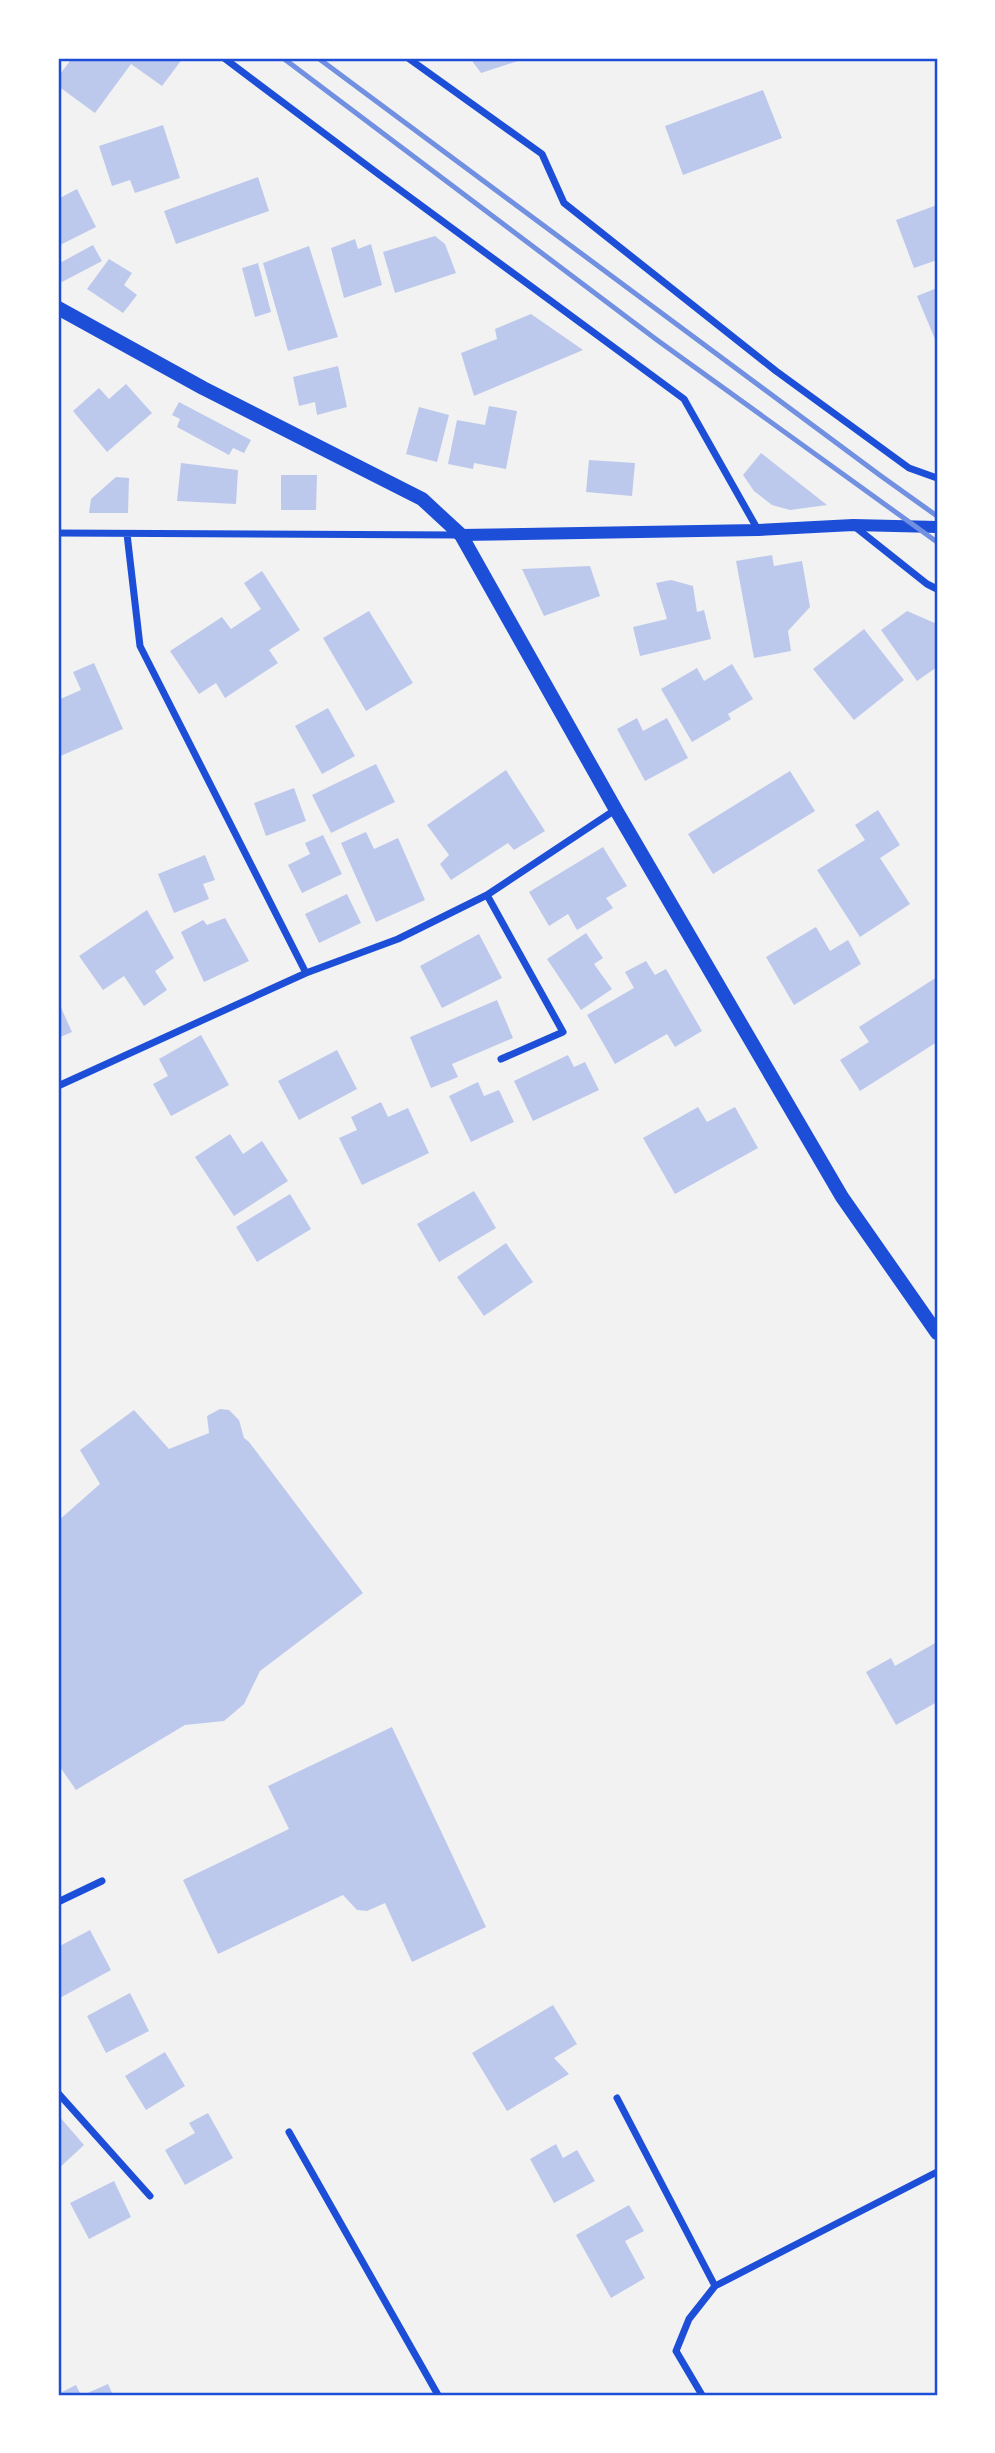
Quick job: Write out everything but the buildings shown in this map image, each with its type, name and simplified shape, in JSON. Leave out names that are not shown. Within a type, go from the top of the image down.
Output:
[{"type":"main road","points":[[58,308],[203,388],[422,499],[461,535],[616,810],[842,1197],[937,1333]]},
{"type":"street","points":[[224,58],[684,399],[758,530]]},
{"type":"street","points":[[408,58],[542,154],[564,203],[776,372],[909,468],[937,478]]},
{"type":"street","points":[[853,526],[937,589]]},
{"type":"street","points":[[58,533],[461,535],[853,526],[937,527]]},
{"type":"street","points":[[127,534],[140,646],[306,973]]},
{"type":"street","points":[[58,1086],[306,973],[398,939],[487,895],[616,810]]},
{"type":"street","points":[[487,895],[563,1032],[501,1059]]},
{"type":"street","points":[[58,1902],[102,1881]]},
{"type":"street","points":[[58,2093],[150,2196]]},
{"type":"street","points":[[617,2098],[715,2286]]},
{"type":"street","points":[[289,2132],[438,2395]]},
{"type":"street","points":[[702,2395],[677,2351],[688,2319],[715,2286],[937,2172]]},
{"type":"railway","points":[[283,58],[657,340],[937,542]]},
{"type":"railway","points":[[318,58],[937,516]]}]
